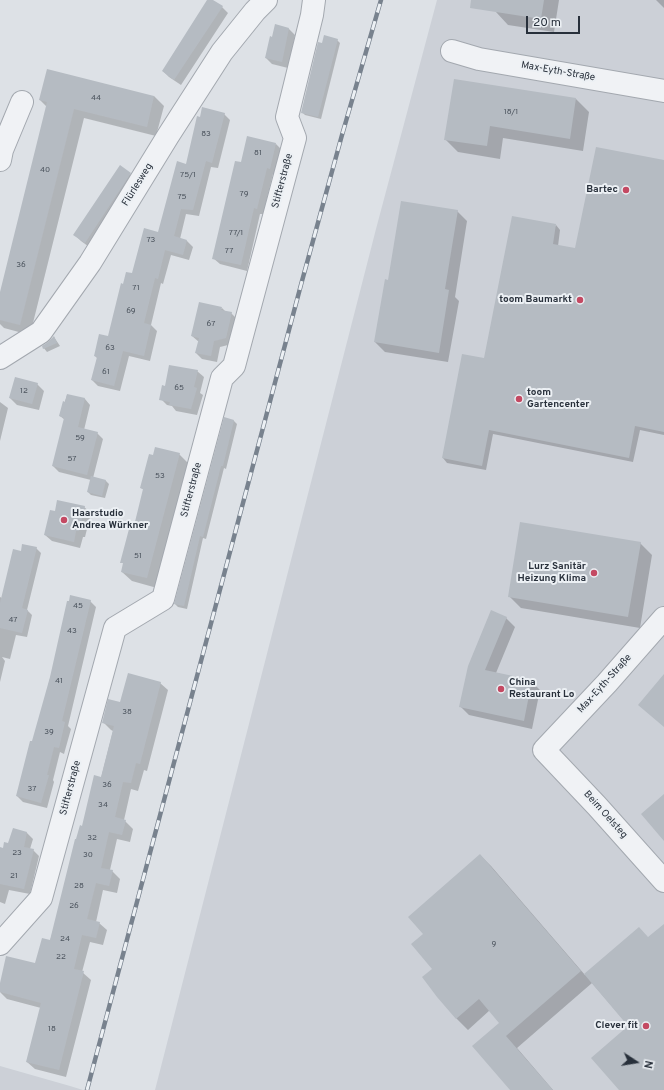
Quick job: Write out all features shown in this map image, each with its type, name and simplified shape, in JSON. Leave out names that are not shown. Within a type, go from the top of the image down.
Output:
[{"type":"street","name":"Flürlesweg","points":[[0,358],[41,332],[90,263],[168,136],[222,52],[254,11],[266,0]]},
{"type":"street","name":"Stifterstraße","points":[[0,944],[41,898],[114,628],[163,599],[222,378],[234,366],[295,138],[287,117],[312,15],[314,0]]},
{"type":"street","name":"Max-Eyth-Straße","points":[[452,51],[479,59],[664,91]]},
{"type":"street","points":[[0,160],[2,150],[22,102]]},
{"type":"street","name":"Max-Eyth-Straße","points":[[544,750],[607,683],[664,618]]},
{"type":"street","name":"Beim Oelsteg","points":[[544,750],[597,806],[664,881]]},
{"type":"shaded area","points":[[437,0],[664,0],[664,1090],[155,1090],[376,229]]},
{"type":"shaded area","points":[[0,1066],[70,1086],[83,1090],[0,1090]]},
{"type":"building","points":[[207,0],[213,0],[223,6],[174,80],[162,71]]},
{"type":"building","points":[[471,0],[544,0],[541,19],[470,8]]},
{"type":"building","points":[[275,24],[289,28],[282,62],[265,58],[270,36],[272,37]]},
{"type":"building","points":[[324,35],[338,39],[318,117],[301,113],[318,42],[322,43]]},
{"type":"building","points":[[47,69],[154,96],[147,127],[74,109],[20,325],[0,320],[0,292],[47,102],[39,100]]},
{"type":"building","points":[[454,79],[576,98],[570,139],[490,126],[487,146],[444,140]]},
{"type":"building","points":[[202,107],[225,113],[212,163],[206,161],[193,210],[181,209],[174,236],[187,240],[183,255],[165,250],[158,279],[155,278],[144,323],[151,325],[144,356],[123,351],[114,386],[91,380],[97,357],[94,356],[99,334],[108,336],[121,283],[123,284],[126,272],[132,273],[144,228],[158,232],[177,161],[186,164],[197,116],[200,117]]},
{"type":"building","points":[[247,136],[276,143],[270,169],[267,168],[257,209],[254,208],[241,265],[212,259],[235,161],[241,162]]},
{"type":"building","name":"toom Baumarkt","points":[[596,147],[664,160],[664,432],[635,426],[629,458],[489,430],[482,466],[442,458],[462,354],[484,358],[512,216],[556,224],[553,244],[575,248]]},
{"type":"building","points":[[120,165],[131,173],[85,243],[73,235]]},
{"type":"building","points":[[401,201],[458,210],[445,289],[449,290],[439,353],[374,342],[385,279],[388,280]]},
{"type":"building","points":[[199,302],[222,307],[221,310],[232,312],[226,338],[214,341],[211,356],[195,353],[199,338],[191,336]]},
{"type":"building","points":[[54,336],[57,343],[43,349],[42,346]]},
{"type":"building","points":[[169,365],[198,370],[194,387],[197,388],[191,409],[169,405],[170,402],[159,400],[162,385],[165,386]]},
{"type":"building","points":[[15,377],[38,383],[32,404],[9,398]]},
{"type":"building","points":[[67,394],[85,398],[78,427],[98,432],[87,475],[52,466],[64,418],[59,416],[63,401],[65,402]]},
{"type":"building","points":[[224,417],[234,420],[223,466],[221,466],[203,537],[200,536],[184,606],[174,604]]},
{"type":"building","points":[[155,447],[180,453],[147,578],[121,572],[123,563],[120,563],[129,529],[133,530],[143,489],[140,488],[149,454],[153,455]]},
{"type":"building","points":[[91,476],[106,480],[102,496],[87,492]]},
{"type":"building","name":"Haarstudio Andrea Würkner","points":[[57,500],[85,506],[79,531],[76,531],[74,542],[44,535],[50,510],[55,511]]},
{"type":"building","name":"Lurz Sanitär Heizung Klima","points":[[520,522],[641,542],[628,617],[508,597]]},
{"type":"building","points":[[22,544],[37,547],[22,608],[28,610],[22,633],[0,628],[0,603],[13,549],[21,551]]},
{"type":"building","points":[[70,595],[91,600],[62,721],[65,722],[59,748],[54,747],[47,775],[49,775],[41,803],[16,796],[30,741],[32,741],[50,677],[67,601],[69,601]]},
{"type":"building","name":"China Restaurant Lo","points":[[491,610],[507,617],[485,670],[532,680],[524,721],[459,707],[468,666]]},
{"type":"building","points":[[128,673],[161,682],[140,764],[136,763],[131,783],[123,782],[115,817],[126,820],[122,835],[109,832],[101,868],[113,870],[109,886],[96,883],[87,919],[100,922],[96,938],[82,935],[74,969],[84,971],[59,1070],[26,1062],[41,1003],[0,992],[0,983],[6,956],[35,963],[42,938],[50,940],[75,839],[80,825],[82,826],[94,775],[101,777],[114,726],[102,723],[108,699],[120,702]]},
{"type":"building","points":[[664,674],[664,727],[638,705]]},
{"type":"building","points":[[664,794],[664,841],[641,814]]},
{"type":"building","points":[[13,828],[27,832],[24,847],[34,849],[24,889],[0,884],[0,847],[3,848],[4,842],[8,843]]},
{"type":"building","points":[[480,854],[581,971],[506,1036],[553,1090],[510,1090],[472,1046],[499,1023],[479,999],[456,1019],[422,977],[432,969],[411,944],[423,934],[408,917]]},
{"type":"building","name":"Clever fit","points":[[664,924],[664,1090],[619,1090],[591,1058],[628,1026],[584,974],[639,927],[648,937]]},
{"type":"railway","points":[[87,1090],[302,281],[381,0]]},
{"type":"place","name":"Bartec","points":[[626,190]]},
{"type":"place","name":"toom Baumarkt","points":[[580,300]]},
{"type":"place","name":"toom Gartencenter","points":[[519,399]]},
{"type":"place","name":"Haarstudio Andrea Würkner","points":[[64,520]]},
{"type":"place","name":"Lurz Sanitär Heizung Klima","points":[[594,573]]},
{"type":"place","name":"China Restaurant Lo","points":[[501,689]]},
{"type":"place","name":"Clever fit","points":[[646,1026]]}]
